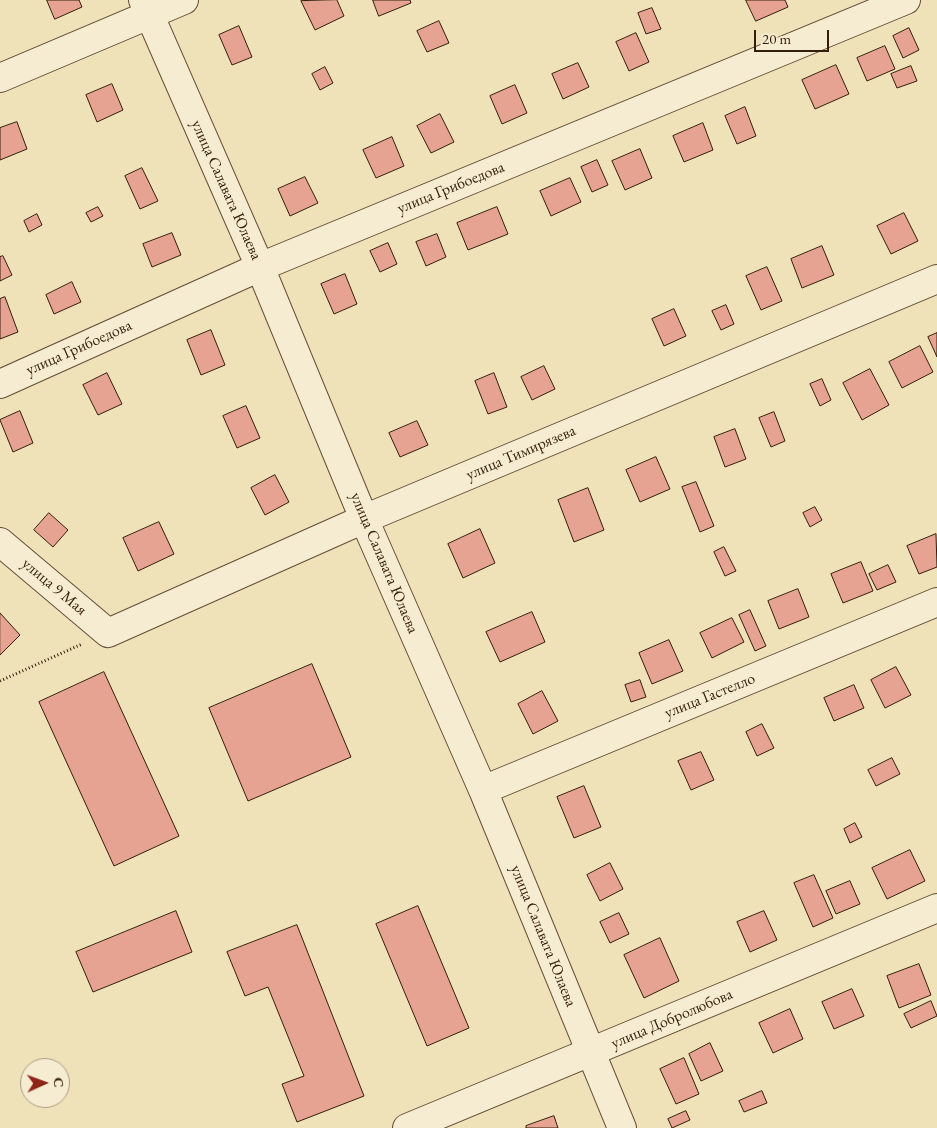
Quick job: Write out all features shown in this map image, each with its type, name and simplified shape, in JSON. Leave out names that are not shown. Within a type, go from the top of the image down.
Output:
[{"type":"street","points":[[0,78],[146,7],[184,0]]},
{"type":"street","name":"улица Грибоедова","points":[[0,384],[260,267],[906,0]]},
{"type":"street","name":"улица Салавата Юлаева","points":[[146,7],[260,267],[364,519],[483,790],[622,1128]]},
{"type":"street","name":"улица Тимирязева","points":[[108,633],[364,519],[937,279]]},
{"type":"street","name":"улица 9 Мая","points":[[0,542],[108,633]]},
{"type":"street","name":"улица Гастелло","points":[[483,790],[937,602]]},
{"type":"street","name":"улица Добролюбова","points":[[407,1128],[937,908]]},
{"type":"path","points":[[0,681],[108,633]]},
{"type":"building","points":[[47,0],[79,0],[82,7],[55,19]]},
{"type":"building","points":[[337,0],[344,16],[315,30],[301,1]]},
{"type":"building","points":[[373,0],[410,0],[411,3],[379,16]]},
{"type":"building","points":[[746,0],[785,0],[788,7],[756,21]]},
{"type":"building","points":[[652,8],[661,29],[646,34],[638,13]]},
{"type":"building","points":[[439,21],[449,43],[427,52],[417,31]]},
{"type":"building","points":[[239,26],[252,57],[232,65],[219,35]]},
{"type":"building","points":[[909,28],[919,50],[903,58],[893,36]]},
{"type":"building","points":[[636,33],[649,62],[629,71],[616,42]]},
{"type":"building","points":[[885,46],[895,69],[867,81],[857,58]]},
{"type":"building","points":[[578,63],[589,87],[563,99],[552,74]]},
{"type":"building","points":[[836,65],[849,94],[815,109],[802,80]]},
{"type":"building","points":[[911,66],[917,81],[897,88],[891,74]]},
{"type":"building","points":[[325,67],[333,83],[320,90],[312,74]]},
{"type":"building","points":[[112,84],[123,110],[97,122],[86,95]]},
{"type":"building","points":[[515,85],[527,113],[502,124],[490,96]]},
{"type":"building","points":[[745,107],[756,136],[737,144],[725,116]]},
{"type":"building","points":[[440,114],[454,142],[431,153],[417,126]]},
{"type":"building","points":[[17,122],[27,149],[0,160],[0,128]]},
{"type":"building","points":[[703,123],[713,150],[684,162],[673,136]]},
{"type":"building","points":[[392,137],[404,166],[376,178],[363,150]]},
{"type":"building","points":[[640,149],[652,178],[625,190],[612,161]]},
{"type":"building","points":[[597,160],[608,185],[592,192],[581,167]]},
{"type":"building","points":[[142,168],[158,201],[140,209],[125,176]]},
{"type":"building","points":[[305,177],[318,203],[290,216],[278,189]]},
{"type":"building","points":[[570,178],[581,202],[551,216],[540,191]]},
{"type":"building","points":[[98,207],[103,216],[91,222],[86,213]]},
{"type":"building","points":[[497,207],[508,234],[468,250],[457,223]]},
{"type":"building","points":[[904,213],[918,241],[891,254],[877,226]]},
{"type":"building","points":[[37,214],[42,225],[29,232],[24,221]]},
{"type":"building","points":[[172,233],[181,255],[152,267],[143,244]]},
{"type":"building","points":[[437,234],[446,257],[426,266],[416,242]]},
{"type":"building","points":[[388,243],[397,264],[380,272],[370,251]]},
{"type":"building","points":[[822,246],[834,275],[802,288],[791,259]]},
{"type":"building","points":[[3,256],[12,275],[0,281],[0,257]]},
{"type":"building","points":[[767,267],[782,301],[761,310],[746,276]]},
{"type":"building","points":[[345,274],[357,304],[334,314],[321,284]]},
{"type":"building","points":[[72,282],[81,302],[54,314],[46,295]]},
{"type":"building","points":[[5,297],[18,332],[0,339],[0,299]]},
{"type":"building","points":[[726,305],[734,324],[721,330],[712,311]]},
{"type":"building","points":[[674,309],[686,336],[664,346],[652,319]]},
{"type":"building","points":[[211,330],[225,365],[201,375],[187,340]]},
{"type":"building","points":[[937,333],[937,357],[928,337]]},
{"type":"building","points":[[920,346],[933,372],[902,388],[889,362]]},
{"type":"building","points":[[544,366],[555,389],[532,400],[521,377]]},
{"type":"building","points":[[870,369],[889,405],[862,420],[843,383]]},
{"type":"building","points":[[107,373],[122,404],[98,415],[83,385]]},
{"type":"building","points":[[494,373],[507,407],[488,414],[475,381]]},
{"type":"building","points":[[822,379],[831,400],[820,406],[810,384]]},
{"type":"building","points":[[246,406],[260,438],[237,448],[223,416]]},
{"type":"building","points":[[20,411],[33,443],[13,452],[0,420]]},
{"type":"building","points":[[774,412],[785,441],[771,447],[759,418]]},
{"type":"building","points":[[417,421],[428,445],[400,457],[389,433]]},
{"type":"building","points":[[735,429],[746,459],[725,467],[714,437]]},
{"type":"building","points":[[656,457],[670,489],[640,502],[626,470]]},
{"type":"building","points":[[275,475],[289,502],[265,515],[251,488]]},
{"type":"building","points":[[696,482],[714,526],[700,532],[682,487]]},
{"type":"building","points":[[588,488],[604,530],[574,542],[558,500]]},
{"type":"building","points":[[815,507],[822,520],[810,527],[803,513]]},
{"type":"building","points":[[49,513],[68,530],[53,547],[34,530]]},
{"type":"building","points":[[159,522],[174,554],[138,571],[123,538]]},
{"type":"building","points":[[480,529],[495,563],[463,578],[448,544]]},
{"type":"building","points":[[936,534],[937,567],[919,574],[907,546]]},
{"type":"building","points":[[724,547],[736,571],[725,576],[714,552]]},
{"type":"building","points":[[861,562],[873,591],[843,603],[831,574]]},
{"type":"building","points":[[888,565],[896,582],[877,590],[869,574]]},
{"type":"building","points":[[798,589],[809,617],[779,629],[768,601]]},
{"type":"building","points":[[750,610],[766,646],[755,651],[739,615]]},
{"type":"building","points":[[532,612],[545,642],[500,662],[486,632]]},
{"type":"building","points":[[0,613],[20,635],[0,655]]},
{"type":"building","points":[[732,618],[744,642],[712,658],[700,633]]},
{"type":"building","points":[[669,640],[683,671],[652,684],[639,653]]},
{"type":"building","points":[[312,664],[351,757],[248,801],[209,708]]},
{"type":"building","points":[[896,667],[911,695],[885,708],[871,680]]},
{"type":"building","points":[[104,672],[179,836],[114,866],[39,702]]},
{"type":"building","points":[[640,680],[646,697],[631,702],[625,685]]},
{"type":"building","points":[[854,685],[864,708],[834,721],[824,698]]},
{"type":"building","points":[[542,691],[558,721],[533,734],[518,704]]},
{"type":"building","points":[[762,724],[774,748],[757,756],[746,732]]},
{"type":"building","points":[[701,752],[714,780],[691,790],[678,761]]},
{"type":"building","points":[[892,758],[900,774],[876,786],[868,770]]},
{"type":"building","points":[[584,786],[601,827],[574,838],[557,797]]},
{"type":"building","points":[[855,823],[862,837],[850,843],[844,829]]},
{"type":"building","points":[[910,850],[925,881],[887,899],[872,868]]},
{"type":"building","points":[[610,863],[623,889],[600,901],[587,875]]},
{"type":"building","points":[[814,875],[833,918],[813,927],[794,883]]},
{"type":"building","points":[[850,881],[860,904],[836,914],[826,891]]},
{"type":"building","points":[[418,906],[469,1028],[427,1046],[376,924]]},
{"type":"building","points":[[176,911],[192,952],[93,992],[76,952]]},
{"type":"building","points":[[764,911],[777,940],[750,952],[737,922]]},
{"type":"building","points":[[619,913],[629,934],[610,943],[600,922]]},
{"type":"building","points":[[297,925],[364,1096],[297,1122],[282,1084],[304,1076],[268,987],[245,996],[227,952]]},
{"type":"building","points":[[660,938],[679,981],[644,998],[624,955]]},
{"type":"building","points":[[919,964],[931,995],[899,1008],[887,976]]},
{"type":"building","points":[[852,989],[864,1016],[834,1029],[822,1002]]},
{"type":"building","points":[[931,1001],[937,1016],[911,1028],[904,1014]]},
{"type":"building","points":[[790,1009],[803,1039],[773,1053],[759,1023]]},
{"type":"building","points":[[710,1043],[723,1071],[701,1081],[689,1054]]},
{"type":"building","points":[[684,1058],[699,1094],[676,1104],[660,1069]]},
{"type":"building","points":[[762,1091],[767,1103],[744,1112],[739,1101]]},
{"type":"building","points":[[686,1111],[690,1120],[672,1128],[668,1119]]},
{"type":"building","points":[[554,1116],[558,1128],[526,1128],[526,1126]]}]
